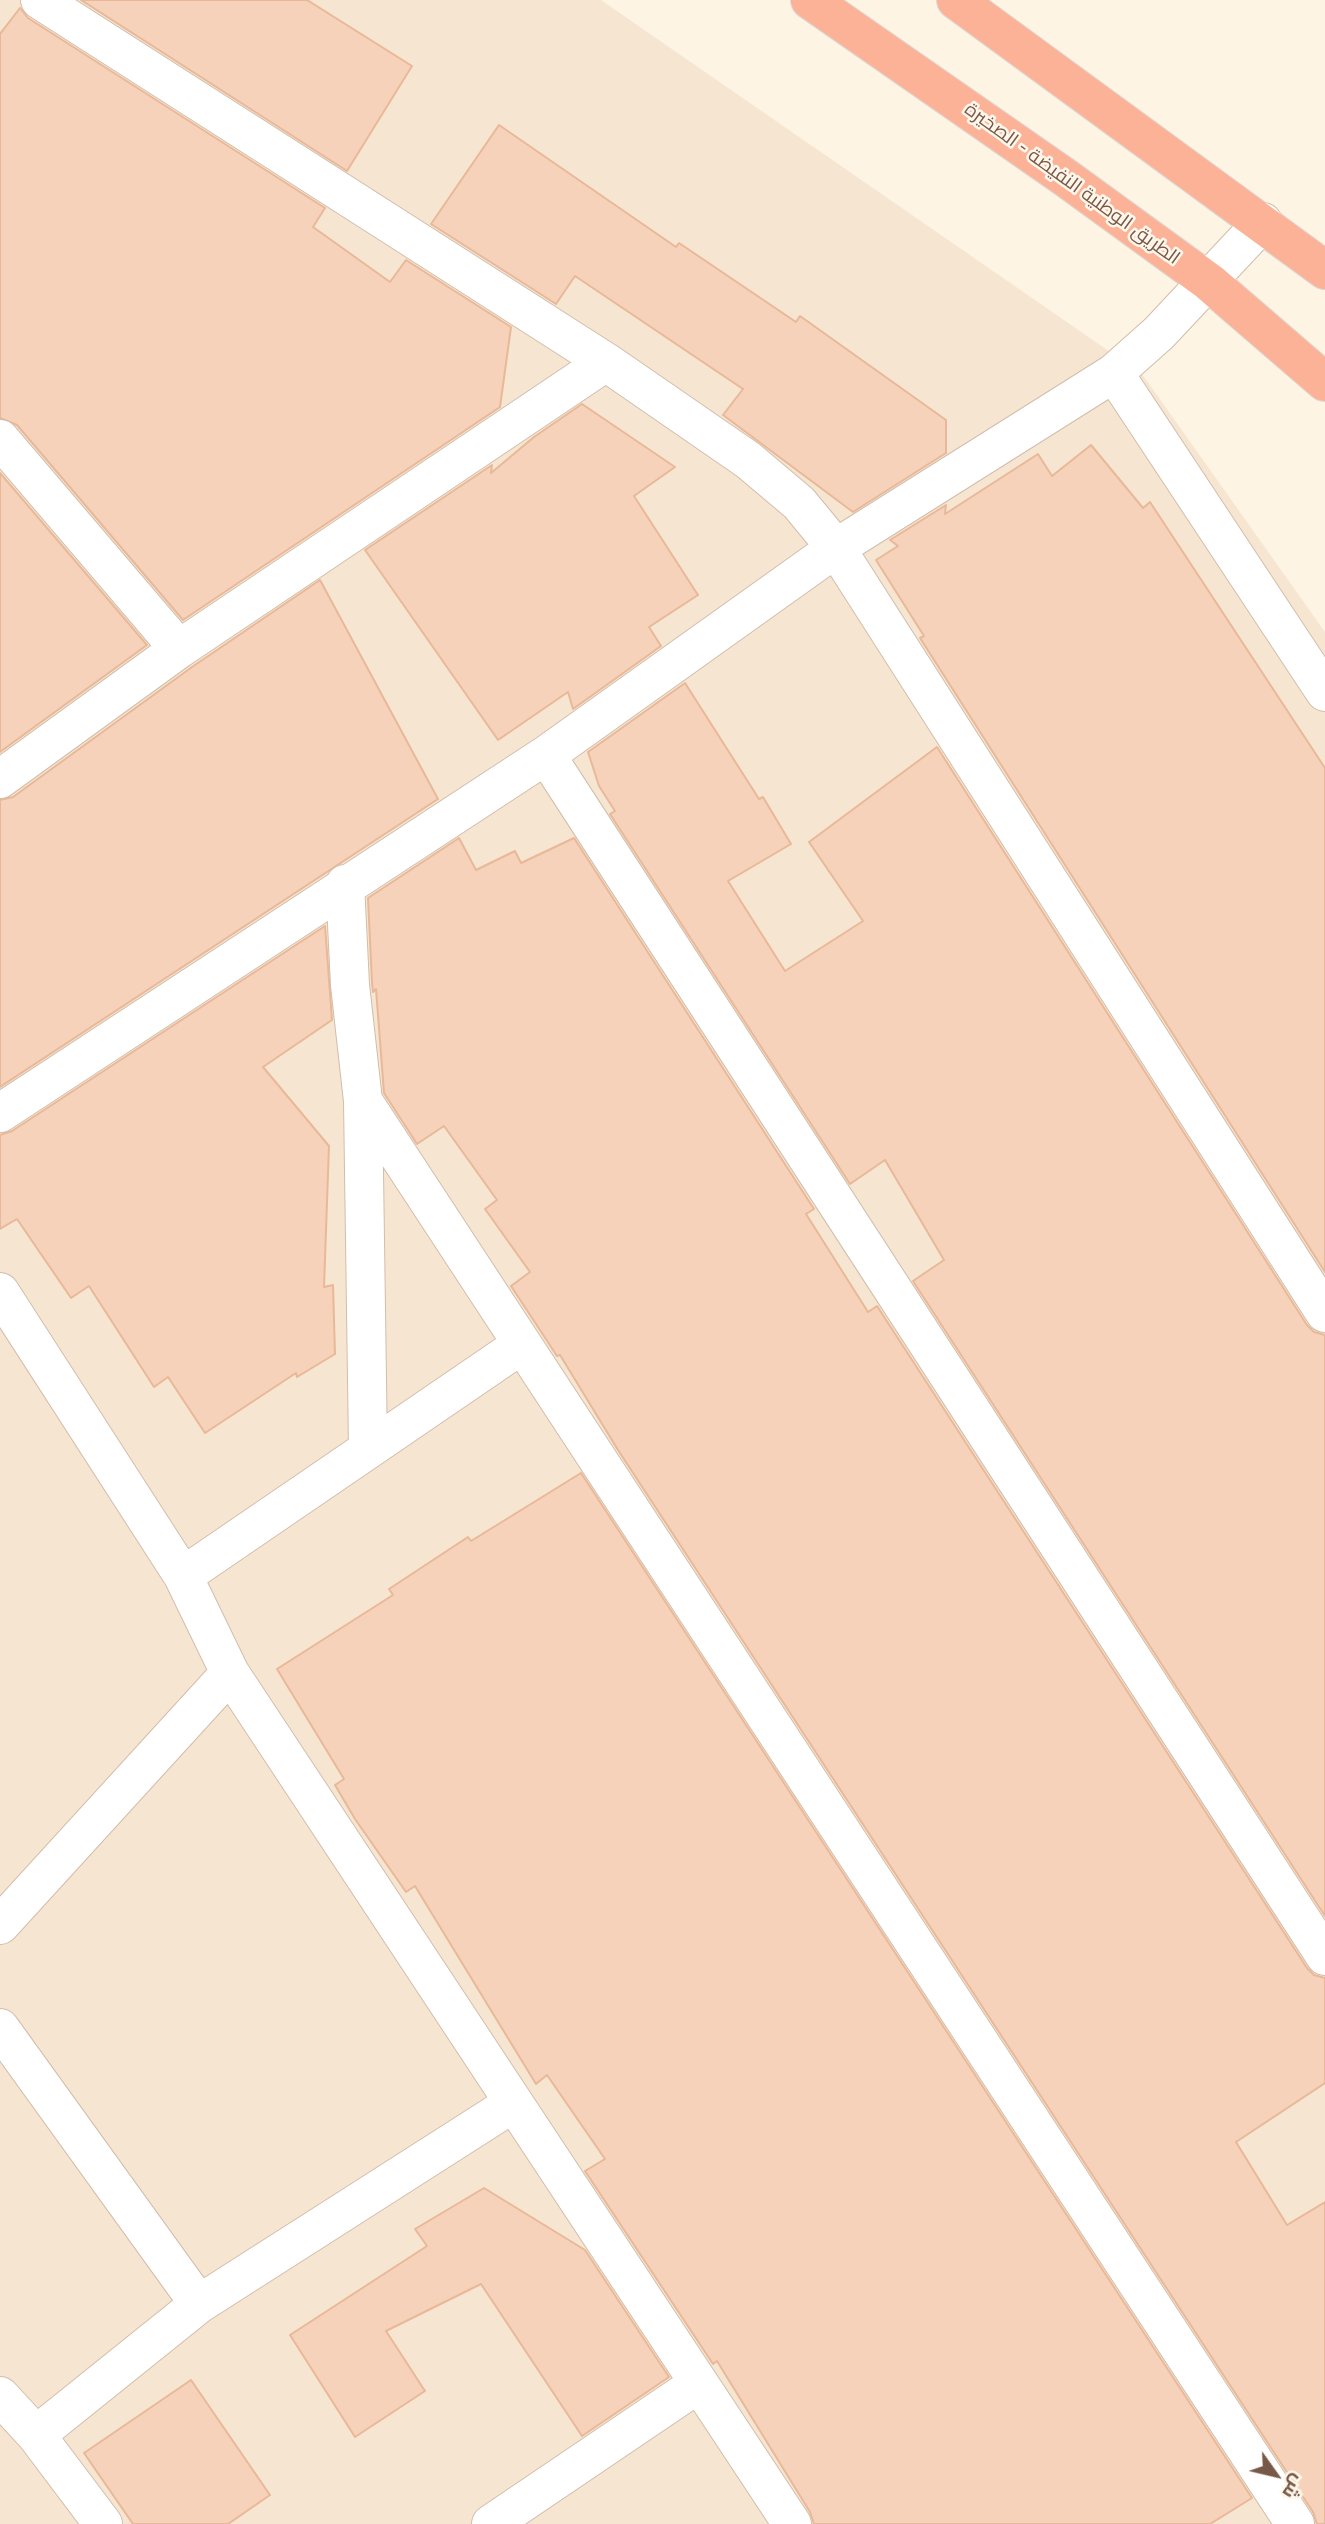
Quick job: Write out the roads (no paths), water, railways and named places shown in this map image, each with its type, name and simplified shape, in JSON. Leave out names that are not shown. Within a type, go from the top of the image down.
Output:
[{"type":"highway","name":"الطريق الوطنية النفيضة - الصخيرة","points":[[810,0],[1066,178],[1209,282],[1325,382]]},
{"type":"highway","points":[[956,0],[1263,222],[1325,270]]},
{"type":"street","points":[[40,0],[606,362],[748,460],[799,503],[836,548],[1325,1313]]},
{"type":"street","points":[[0,1112],[545,755],[836,548],[1114,373],[1160,333],[1263,222]]},
{"type":"street","points":[[0,779],[179,649],[606,362]]},
{"type":"street","points":[[1114,373],[1325,692]]},
{"type":"street","points":[[0,439],[179,649]]},
{"type":"street","points":[[545,755],[1325,1956]]},
{"type":"street","points":[[345,884],[350,985],[363,1101],[368,1449]]},
{"type":"street","points":[[363,1101],[1295,2524]]},
{"type":"street","points":[[1,1294],[183,1576],[230,1674],[792,2524]]},
{"type":"street","points":[[183,1576],[521,1345]]},
{"type":"street","points":[[0,1925],[230,1674]]},
{"type":"street","points":[[0,2028],[199,2304]]},
{"type":"street","points":[[36,2435],[199,2304],[512,2104]]},
{"type":"street","points":[[491,2524],[698,2384]]},
{"type":"street","points":[[0,2396],[36,2435],[103,2524]]}]
